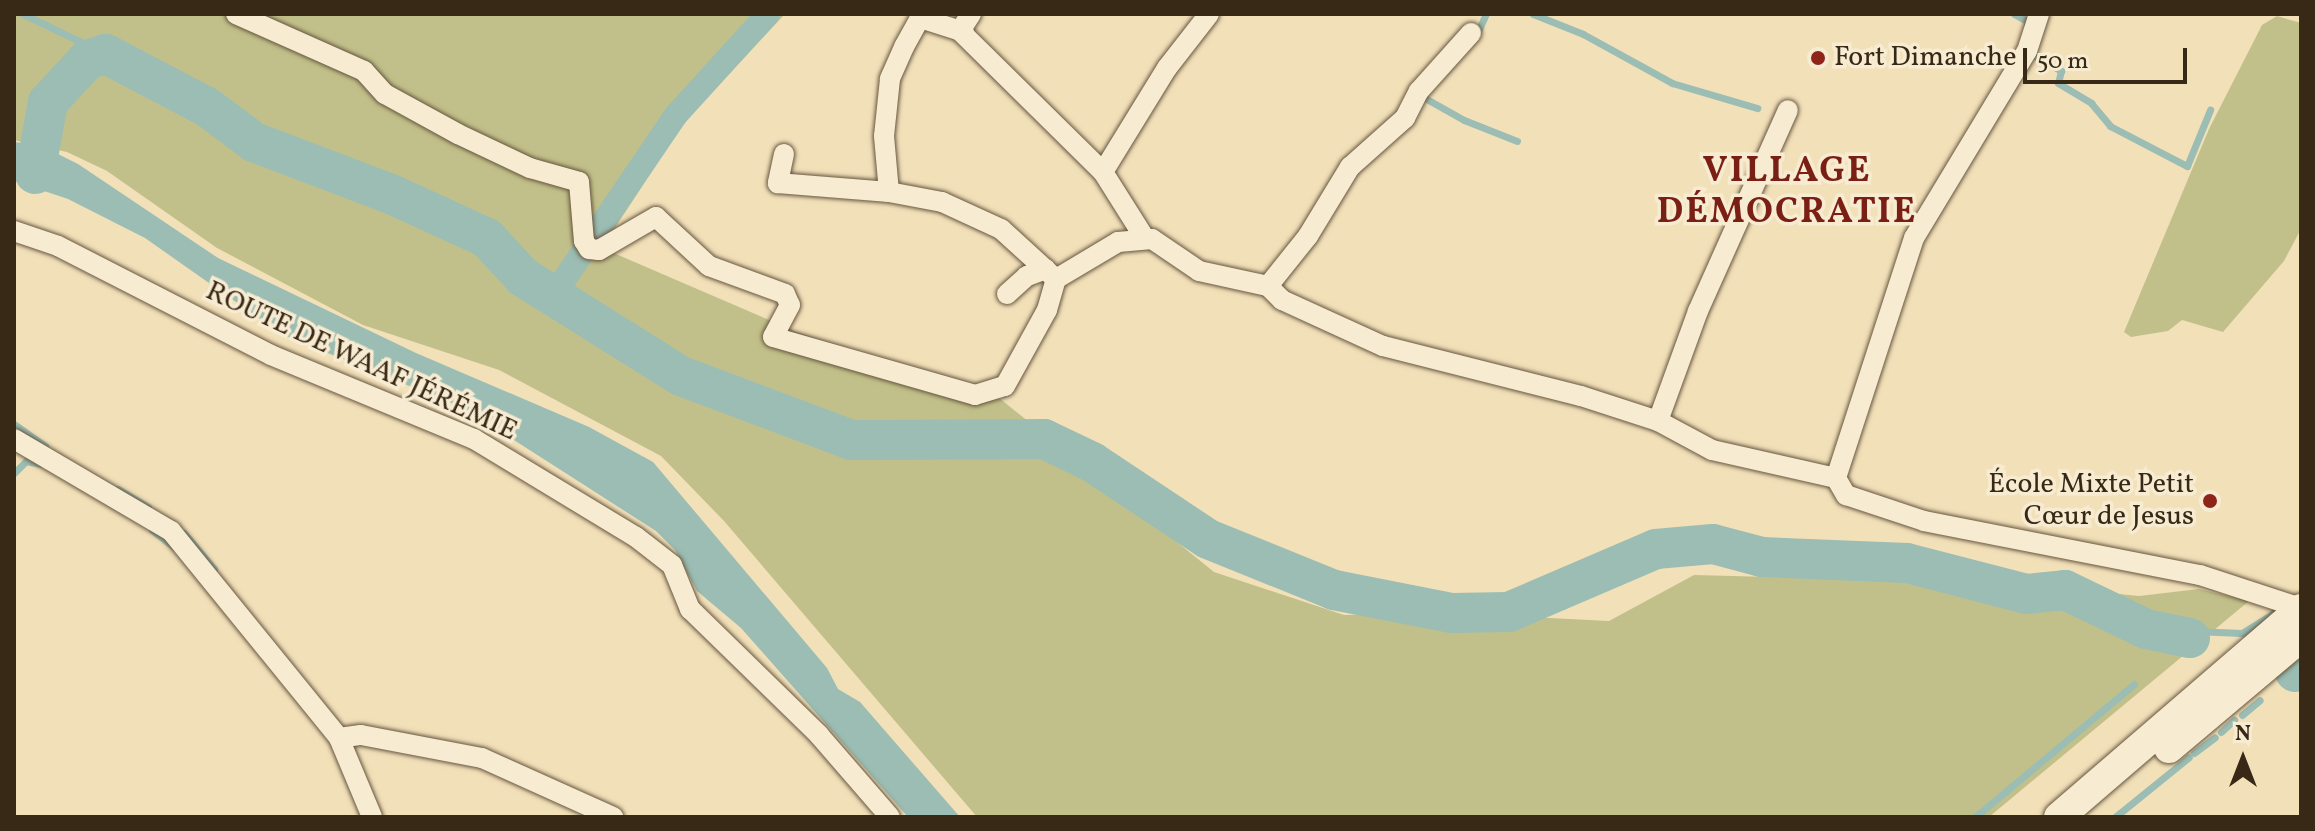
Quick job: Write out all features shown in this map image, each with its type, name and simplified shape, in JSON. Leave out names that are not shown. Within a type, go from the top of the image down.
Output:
[{"type":"main road","points":[[2083,817],[2228,687],[2300,616]]},
{"type":"main road","points":[[2059,817],[2228,687]]},
{"type":"street","points":[[236,14],[364,71],[385,94],[458,134],[530,168],[579,182],[584,241],[589,249],[599,250],[656,217],[709,266],[785,294],[790,305],[773,337],[975,395],[1005,386],[1047,310],[1051,274]]},
{"type":"street","points":[[1103,172],[1167,68],[1209,14]]},
{"type":"street","points":[[1836,478],[1914,238],[2027,51],[2039,14]]},
{"type":"street","points":[[889,192],[884,136],[890,79],[904,47],[920,18],[968,23],[1103,172],[1144,237],[1199,271],[1268,286],[1282,300],[1383,346],[1404,348],[1658,421],[1712,450],[1836,478],[1846,495],[1924,521],[2200,575],[2300,616]]},
{"type":"street","points":[[1268,286],[1308,236],[1350,167],[1405,118],[1419,91],[1471,33]]},
{"type":"street","points":[[1658,421],[1698,311],[1788,110]]},
{"type":"street","points":[[784,154],[778,183],[889,192],[942,202],[1001,229],[1051,274]]},
{"type":"street","name":"ROUTE DE WAAF JÉRÉMIE","points":[[14,231],[58,246],[271,355],[474,439],[636,537],[672,565],[690,609],[819,735],[890,817]]},
{"type":"street","points":[[1007,294],[1027,276],[1051,274],[1118,242],[1144,237]]},
{"type":"street","points":[[18,450],[171,531],[220,584],[339,738],[372,817]]},
{"type":"street","points":[[339,738],[361,735],[482,758],[613,817]]},
{"type":"shaded area","points":[[14,14],[785,14],[684,122],[602,248],[797,332],[998,397],[1214,572],[1344,615],[1451,613],[1609,621],[1694,575],[2022,584],[2139,596],[2199,589],[2249,601],[1989,817],[977,817],[724,521],[661,456],[499,370],[363,325],[217,248],[107,171],[67,152],[14,140]]},
{"type":"shaded area","points":[[2277,16],[2301,23],[2301,229],[2284,261],[2223,332],[2182,320],[2168,331],[2131,337],[2124,332],[2209,129],[2262,25]]},
{"type":"water","points":[[14,142],[40,145],[78,164],[218,258],[416,353],[589,427],[653,462],[827,668],[838,689],[860,702],[960,817],[908,817],[741,628],[697,591],[675,550],[656,531],[464,408],[283,335],[145,238],[68,199],[14,181]]},
{"type":"waterway","points":[[23,14],[106,54]]},
{"type":"waterway","points":[[553,296],[676,115],[768,14]]},
{"type":"waterway","points":[[1476,36],[1486,14]]},
{"type":"waterway","points":[[1533,14],[1583,34],[1672,83],[1757,108]]},
{"type":"waterway","points":[[2014,14],[2027,21],[2027,29]]},
{"type":"waterway","points":[[2029,53],[2061,71],[2058,83],[2091,103],[2110,126],[2187,166],[2210,110]]},
{"type":"waterway","points":[[35,174],[48,102],[87,60],[106,54],[207,107],[254,142],[391,194],[487,238],[523,277],[681,376],[851,440],[1044,439],[1092,462],[1208,539],[1334,590],[1451,613],[1509,612],[1656,549],[1713,544],[1762,557],[1907,563],[2027,594],[2065,590],[2146,629],[2190,638]]},
{"type":"waterway","points":[[1424,92],[1423,97],[1464,120],[1517,141]]},
{"type":"waterway","points":[[14,424],[45,446]]},
{"type":"waterway","points":[[14,473],[26,461],[40,464]]},
{"type":"waterway","points":[[118,489],[148,507]]},
{"type":"waterway","points":[[152,530],[174,547]]},
{"type":"waterway","points":[[184,533],[214,569]]},
{"type":"waterway","points":[[2146,629],[2242,633],[2276,612]]},
{"type":"waterway","points":[[2295,672],[2301,667]]},
{"type":"waterway","points":[[1975,817],[2134,684]]},
{"type":"waterway","points":[[2242,715],[2260,700]]},
{"type":"waterway","points":[[2221,732],[2234,720]]},
{"type":"waterway","points":[[2194,753],[2215,737]]},
{"type":"waterway","points":[[2115,817],[2189,757]]},
{"type":"place","name":"Fort Dimanche","points":[[1818,58]]},
{"type":"place","name":"École Mixte Petit Cœur de Jesus","points":[[2210,501]]},
{"type":"district","name":"VILLAGE DÉMOCRATIE","points":[[1787,192]]}]
